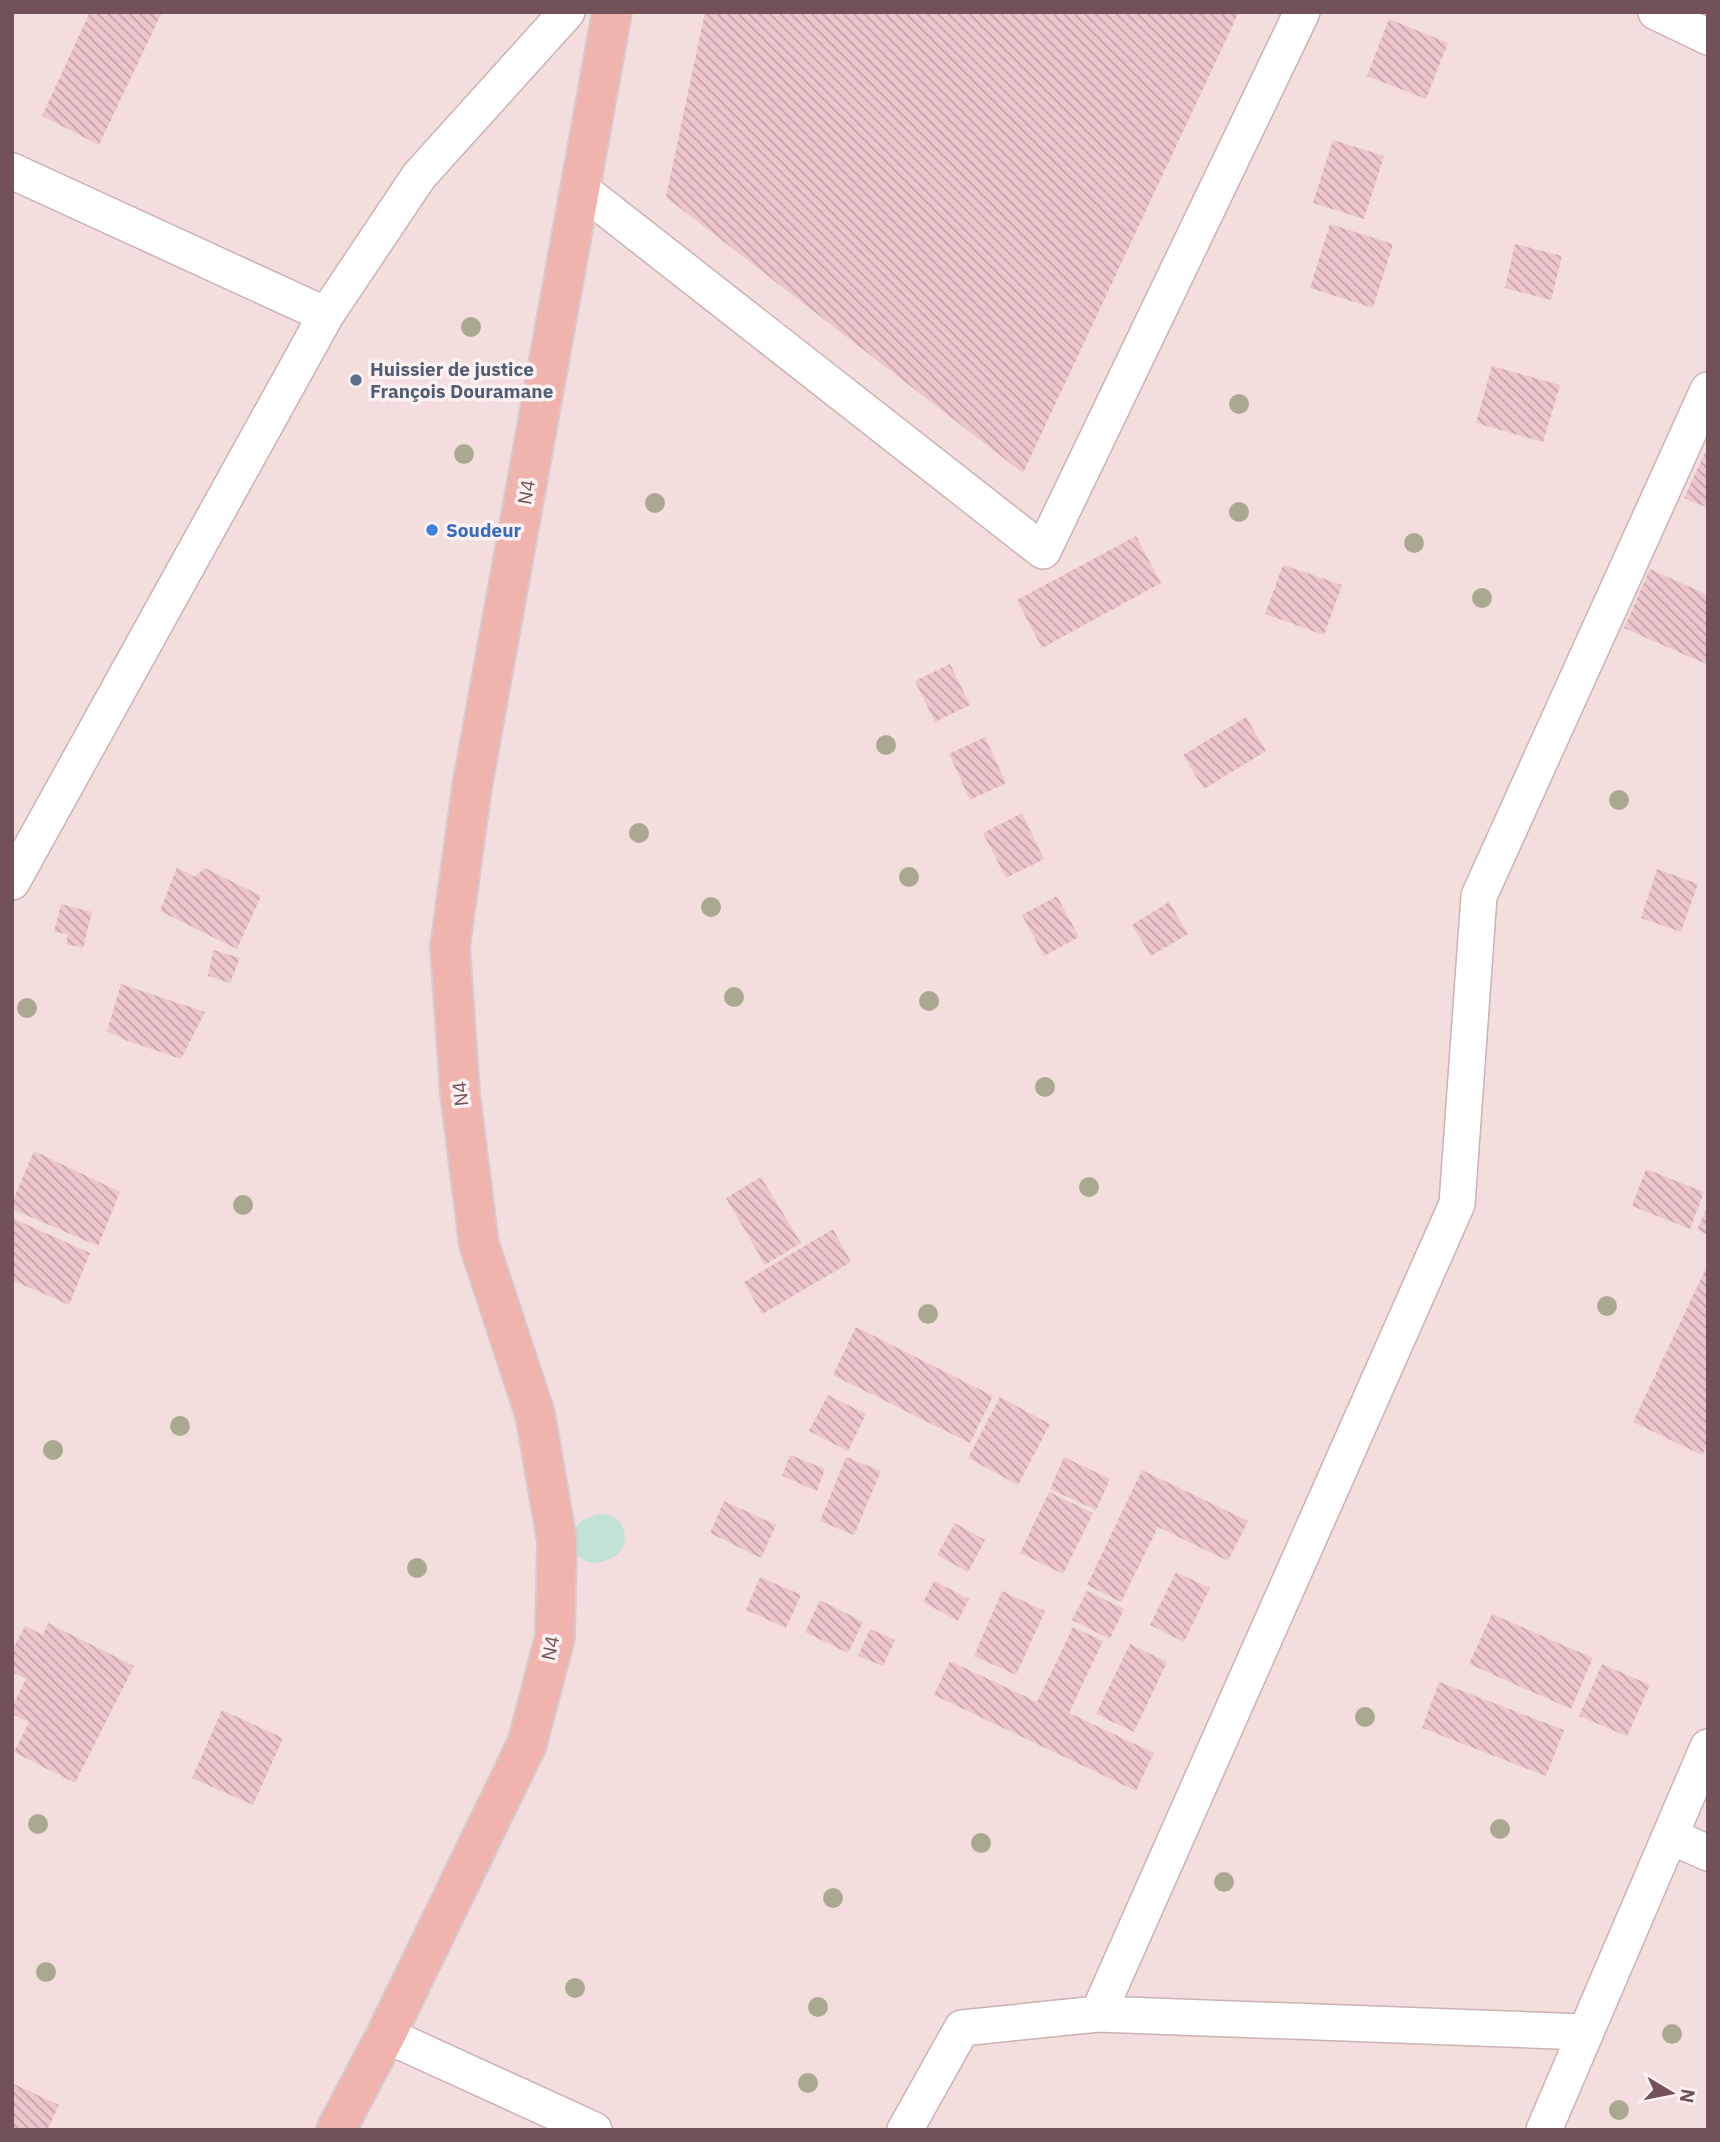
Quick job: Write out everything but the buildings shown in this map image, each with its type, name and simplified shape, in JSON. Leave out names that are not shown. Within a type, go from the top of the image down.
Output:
[{"type":"main road","name":"N4","points":[[336,2130],[386,2035],[527,1744],[555,1637],[557,1541],[535,1414],[479,1244],[460,1093],[450,947],[472,787],[612,12]]},
{"type":"street","points":[[12,882],[326,314],[419,176],[567,12]]},
{"type":"street","points":[[581,189],[1043,551],[1302,12]]},
{"type":"street","points":[[1656,12],[1708,37]]},
{"type":"street","points":[[12,171],[326,314]]},
{"type":"street","points":[[1098,2014],[1457,1204],[1479,896],[1708,390]]},
{"type":"street","points":[[1544,2130],[1708,1747]]},
{"type":"street","points":[[1670,1836],[1708,1853]]},
{"type":"street","points":[[905,2130],[962,2028],[1098,2014],[1585,2032]]},
{"type":"street","points":[[386,2035],[593,2130]]},
{"type":"shaded area","points":[[12,12],[1708,12],[1708,2130],[12,2130]]},
{"type":"waterway","points":[[595,1540],[602,1537]]},
{"type":"place","name":"Huissier de justice François Douramane","points":[[356,380]]},
{"type":"place","name":"Soudeur","points":[[432,530]]}]
